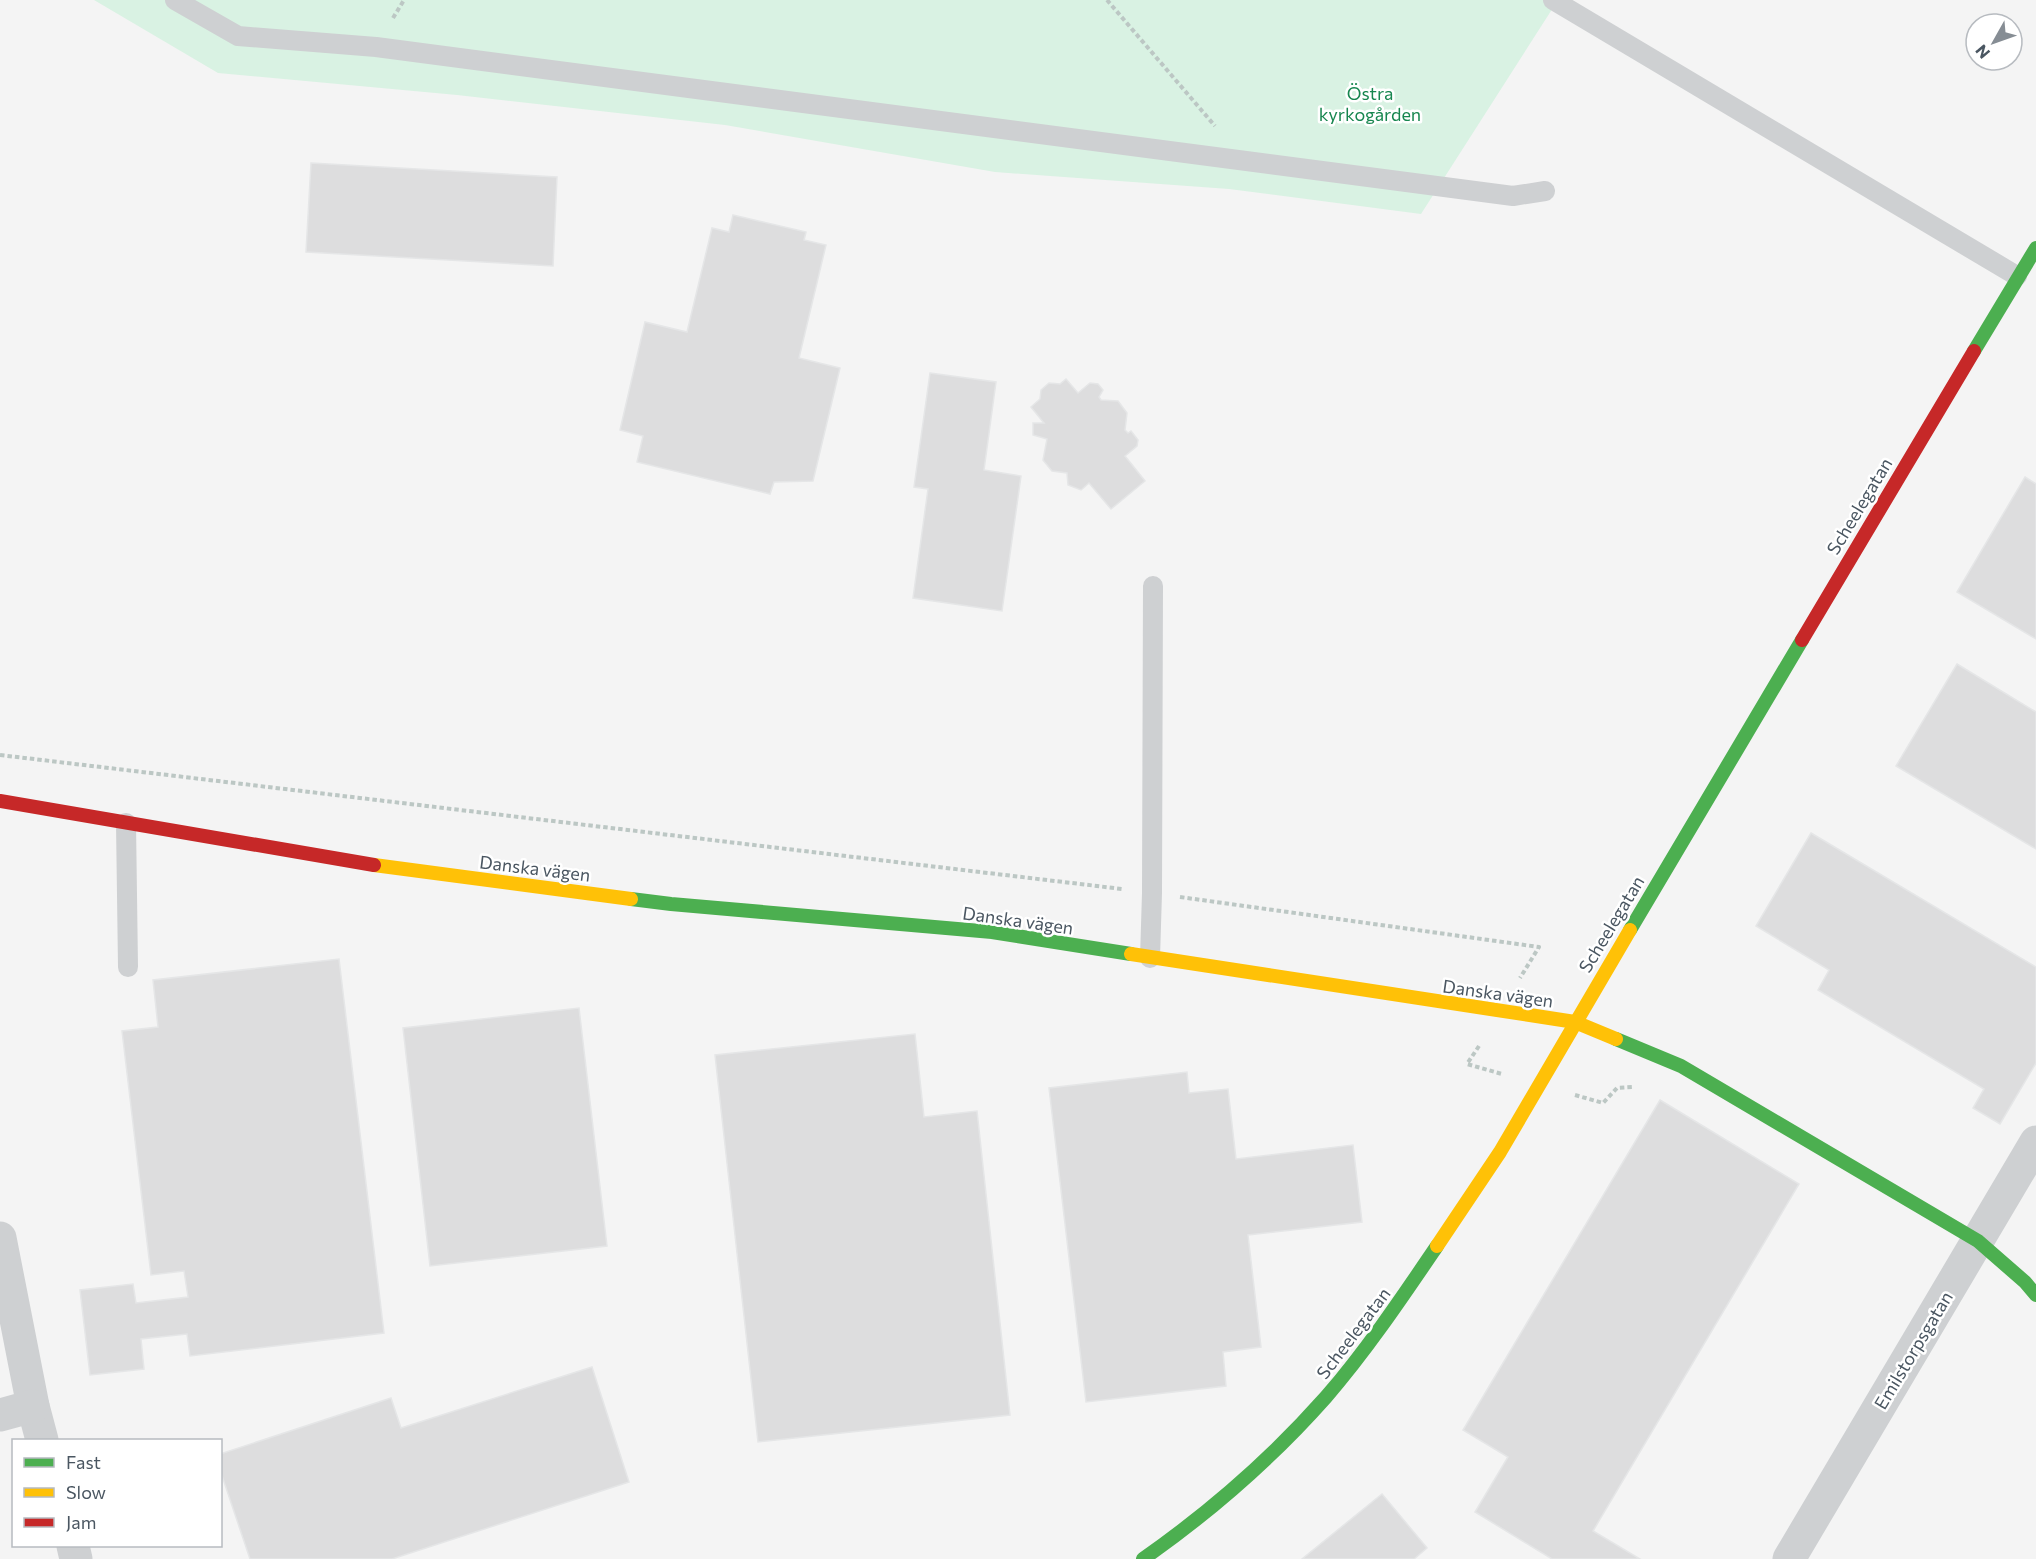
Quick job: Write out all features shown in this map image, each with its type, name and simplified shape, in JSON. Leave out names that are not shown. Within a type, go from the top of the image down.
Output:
[{"type":"street","name":"Scheelegatan","points":[[1143,1559],[1251,1474],[1327,1396],[1398,1304],[1500,1152],[2017,276],[2036,248]]},
{"type":"street","name":"Danska vägen","points":[[0,801],[376,866],[671,904],[992,932],[1575,1022],[1681,1066],[1978,1241],[2025,1282],[2036,1295]]},
{"type":"street","name":"Emilstorpsgatan","points":[[1789,1559],[2036,1142]]},
{"type":"street","points":[[0,1238],[33,1406],[42,1439]]},
{"type":"street","points":[[0,1415],[33,1406]]},
{"type":"lane","points":[[175,0],[238,36],[376,47],[1513,196],[1545,191]]},
{"type":"lane","points":[[1553,0],[2017,276]]},
{"type":"lane","points":[[1149,958],[1152,893],[1152,586]]},
{"type":"lane","points":[[126,823],[128,968]]},
{"type":"path","points":[[1107,0],[1245,161]]},
{"type":"green space","name":"Östra kyrkogården","points":[[94,0],[1558,0],[1421,214],[1229,189],[995,172],[725,125],[457,95],[218,73]]},
{"type":"building","points":[[311,163],[557,177],[553,266],[306,252]]},
{"type":"building","points":[[733,215],[806,232],[804,240],[826,245],[799,358],[840,368],[813,481],[774,482],[770,494],[637,462],[643,436],[620,430],[645,322],[687,332],[712,228],[729,232]]},
{"type":"building","points":[[930,373],[996,382],[984,470],[1021,476],[1002,611],[913,598],[928,489],[914,487]]},
{"type":"building","points":[[1066,379],[1078,393],[1090,383],[1098,384],[1103,390],[1099,397],[1101,400],[1118,401],[1127,413],[1125,430],[1128,433],[1131,431],[1138,440],[1137,446],[1125,456],[1145,481],[1111,509],[1089,483],[1081,490],[1068,485],[1067,473],[1052,471],[1043,460],[1047,439],[1033,435],[1033,423],[1044,423],[1031,407],[1040,399],[1041,390],[1049,383],[1060,384]]},
{"type":"building","points":[[2025,477],[2036,484],[2036,639],[1957,592]]},
{"type":"building","points":[[1957,664],[2036,712],[2036,849],[1896,766]]},
{"type":"building","points":[[1811,833],[2036,967],[2036,1063],[2000,1124],[1973,1108],[1984,1089],[1818,990],[1829,970],[1756,926]]},
{"type":"building","points":[[339,959],[384,1333],[190,1356],[187,1334],[141,1339],[144,1369],[90,1375],[80,1290],[133,1284],[136,1303],[188,1297],[184,1271],[151,1275],[122,1031],[158,1027],[153,980]]},
{"type":"building","points":[[579,1008],[607,1246],[430,1266],[403,1028]]},
{"type":"building","points":[[915,1034],[924,1117],[977,1111],[1010,1415],[758,1442],[715,1055]]},
{"type":"building","points":[[1187,1072],[1189,1093],[1228,1089],[1236,1159],[1353,1145],[1362,1222],[1248,1235],[1261,1347],[1223,1352],[1226,1386],[1086,1402],[1049,1088]]},
{"type":"building","points":[[1660,1100],[1799,1184],[1593,1531],[1640,1559],[1552,1559],[1475,1512],[1508,1457],[1463,1430]]},
{"type":"building","points":[[592,1367],[629,1482],[392,1559],[250,1559],[222,1476],[222,1453],[391,1398],[401,1428]]},
{"type":"building","points":[[1382,1494],[1427,1548],[1414,1559],[1302,1559]]},
{"type":"traffic: fast","points":[[1974,351],[2036,248]]},
{"type":"traffic: fast","points":[[1630,930],[1802,640]]},
{"type":"traffic: fast","points":[[631,899],[992,932],[1131,954]]},
{"type":"traffic: fast","points":[[1616,1039],[1681,1066],[1978,1241],[2025,1282],[2036,1295]]},
{"type":"traffic: fast","points":[[1143,1559],[1239,1483],[1305,1420],[1370,1342],[1437,1246]]},
{"type":"traffic: slow","points":[[374,865],[631,899]]},
{"type":"traffic: slow","points":[[1437,1246],[1500,1152],[1630,930]]},
{"type":"traffic: slow","points":[[1131,954],[1575,1022],[1616,1039]]},
{"type":"traffic: jam","points":[[1802,640],[1974,351]]},
{"type":"traffic: jam","points":[[0,801],[374,865]]}]
